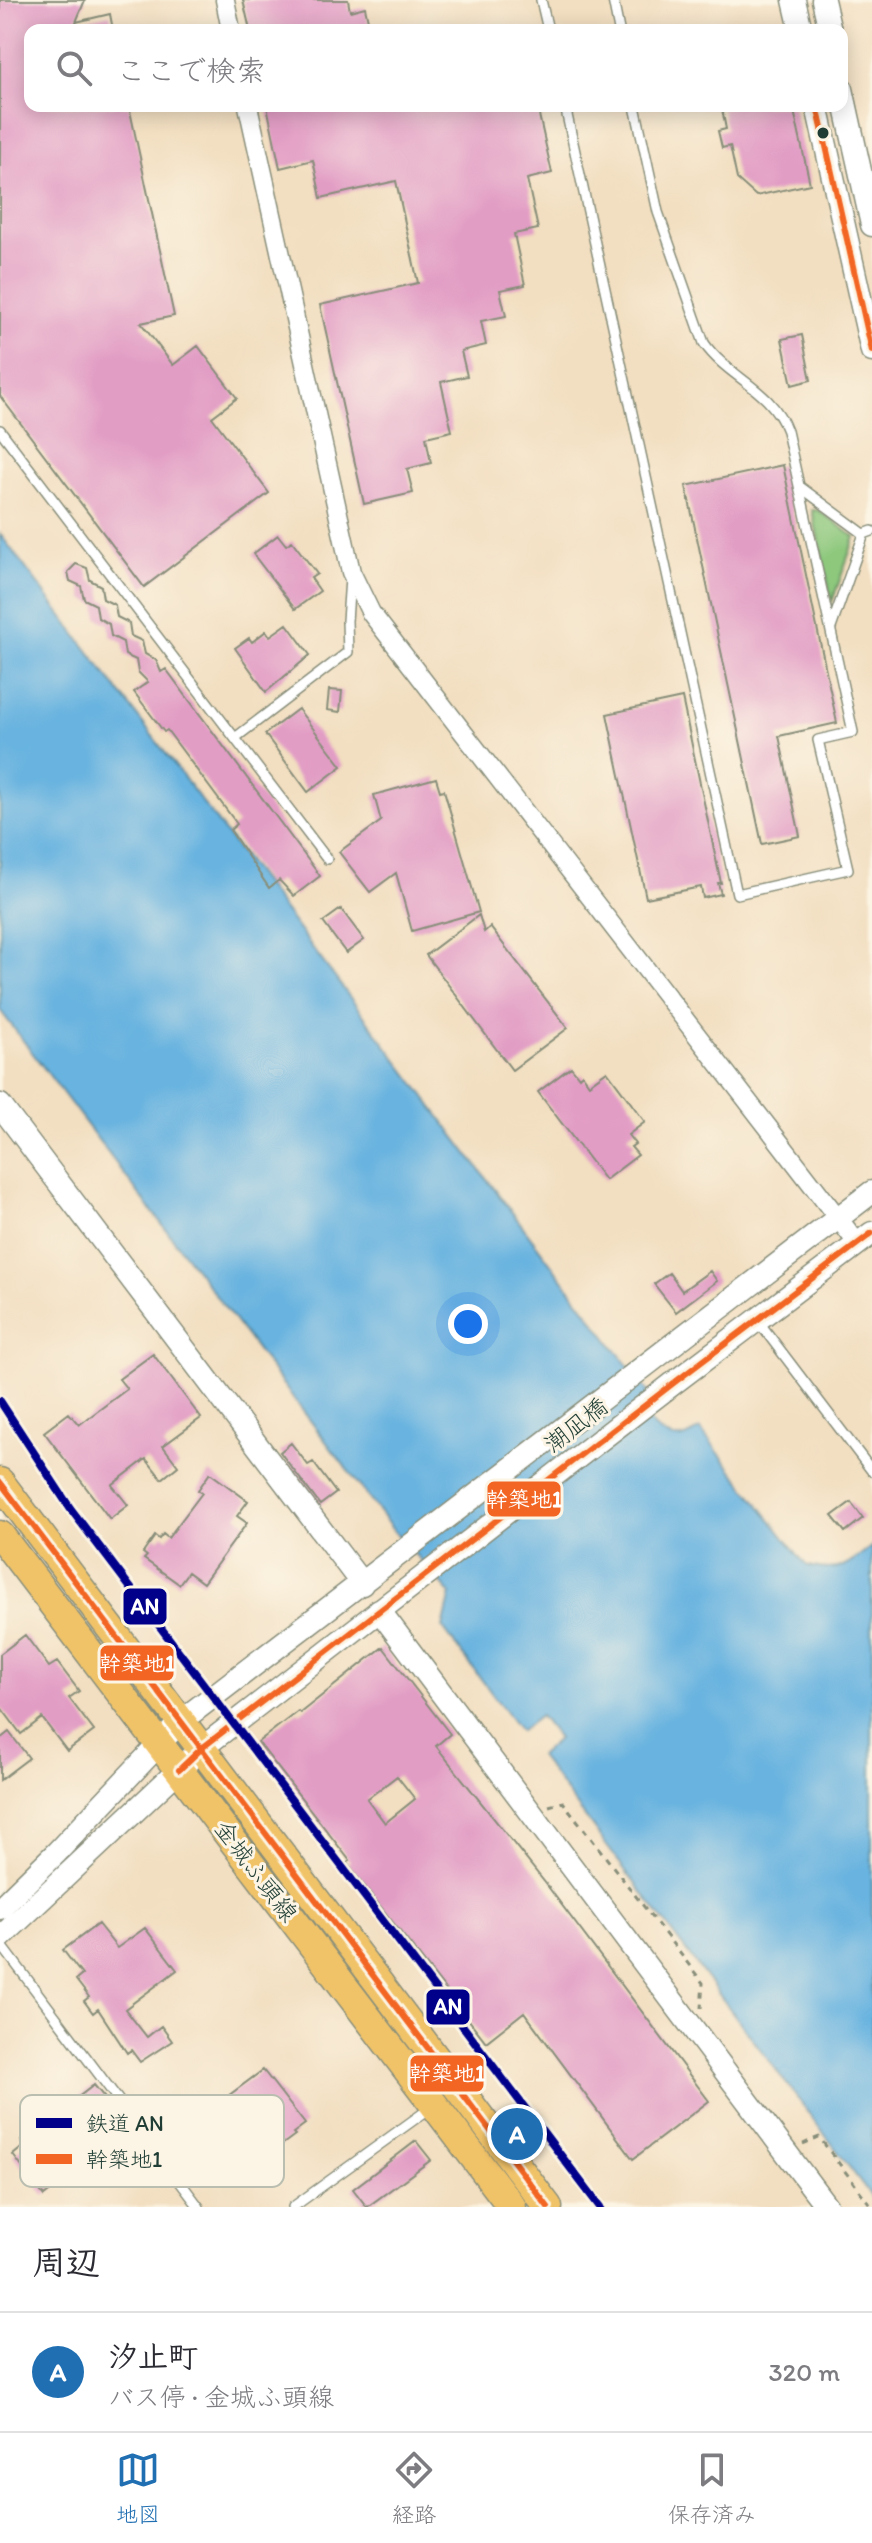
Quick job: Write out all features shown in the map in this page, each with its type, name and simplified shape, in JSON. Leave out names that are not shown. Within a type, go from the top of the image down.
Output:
[{"type":"main road","name":"金城ふ頭線","points":[[0,1482],[202,1748],[446,2097],[512,2207]]},
{"type":"main road","name":"金城ふ頭線","points":[[0,1535],[179,1770],[446,2097],[548,2207]]},
{"type":"street","points":[[225,0],[230,24]]},
{"type":"street","points":[[794,0],[800,24]]},
{"type":"street","points":[[823,0],[829,24]]},
{"type":"street","points":[[848,108],[865,161],[872,225]]},
{"type":"street","points":[[249,112],[351,572],[371,613],[838,1218],[865,1238]]},
{"type":"street","points":[[818,112],[866,299],[872,351]]},
{"type":"street","points":[[0,1105],[370,1578]]},
{"type":"street","name":"潮凪橋","points":[[0,1908],[181,1721],[872,1192]]},
{"type":"street","name":"潮凪橋","points":[[0,1941],[202,1748],[865,1238]]},
{"type":"street","points":[[386,1604],[530,1812],[827,2207]]},
{"type":"lane","points":[[541,0],[547,24]]},
{"type":"lane","points":[[613,0],[618,24]]},
{"type":"lane","points":[[566,112],[737,894],[848,869],[818,740],[853,732],[787,431],[781,414],[768,399],[712,354],[704,343],[658,212],[636,112]]},
{"type":"lane","points":[[831,168],[865,161]]},
{"type":"lane","points":[[0,430],[327,859]]},
{"type":"lane","points":[[799,486],[868,532],[830,630]]},
{"type":"lane","points":[[235,738],[348,652],[351,572]]},
{"type":"lane","points":[[758,1320],[872,1471]]},
{"type":"lane","points":[[0,1941],[115,2095]]},
{"type":"lane","points":[[293,2207],[446,2097]]},
{"type":"lane","points":[[184,2187],[199,2207]]},
{"type":"path","points":[[530,1812],[563,1802],[703,1983],[699,2037]]},
{"type":"path","points":[[785,2152],[819,2137],[872,2207]]},
{"type":"green space","points":[[812,510],[818,510],[855,537],[832,602]]},
{"type":"water","points":[[0,534],[653,1399],[639,1410],[669,1437],[684,1437],[700,1429],[806,1565],[827,1569],[842,1566],[872,1546],[872,2197],[539,1756],[558,1739],[540,1716],[520,1731],[443,1628],[451,1594],[393,1530],[0,1010]]},
{"type":"building","points":[[0,0],[85,0],[76,22],[110,14],[112,24],[24,24],[24,112],[130,112],[174,316],[141,323],[173,365],[198,346],[237,398],[212,417],[269,493],[144,587],[0,396]]},
{"type":"building","points":[[243,0],[348,0],[350,11],[365,7],[369,24],[249,24]]},
{"type":"building","points":[[268,112],[538,112],[552,173],[527,179],[538,229],[514,234],[525,285],[500,290],[506,316],[481,321],[486,345],[461,351],[467,376],[441,382],[452,431],[426,437],[431,463],[407,469],[413,493],[364,504],[320,305],[418,283],[396,181],[321,198],[313,160],[280,168]]},
{"type":"building","points":[[723,112],[794,112],[810,184],[756,196],[737,179],[730,146],[722,148],[718,131],[726,129]]},
{"type":"building","points":[[802,335],[811,380],[792,385],[782,339]]},
{"type":"building","points":[[783,465],[837,723],[779,736],[800,836],[762,844],[686,486]]},
{"type":"building","points":[[278,535],[286,545],[292,541],[317,574],[311,578],[320,591],[295,609],[253,554]]},
{"type":"building","points":[[76,564],[87,568],[90,580],[101,586],[103,599],[115,605],[117,617],[129,623],[131,636],[142,641],[145,654],[156,660],[161,672],[166,669],[320,876],[294,896],[279,880],[269,888],[230,830],[237,824],[167,730],[164,732],[134,692],[148,682],[138,672],[136,660],[125,655],[123,642],[111,636],[109,624],[98,618],[96,605],[84,599],[81,586],[70,581],[68,572]]},
{"type":"building","points":[[287,624],[310,655],[266,692],[235,648],[249,638],[252,642],[266,631],[270,636]]},
{"type":"building","points":[[329,690],[342,691],[340,712],[327,710]]},
{"type":"building","points":[[682,698],[721,894],[703,898],[701,887],[646,898],[607,714]]},
{"type":"building","points":[[298,709],[342,766],[308,792],[265,734]]},
{"type":"building","points":[[436,778],[440,791],[444,790],[479,912],[412,931],[396,873],[370,892],[339,852],[381,821],[374,795]]},
{"type":"building","points":[[341,909],[364,940],[346,953],[323,922]]},
{"type":"building","points":[[479,915],[484,932],[490,927],[568,1028],[512,1070],[426,955]]},
{"type":"building","points":[[571,1067],[579,1077],[582,1074],[589,1084],[607,1071],[645,1122],[628,1135],[635,1144],[631,1147],[638,1155],[605,1180],[538,1092]]},
{"type":"building","points":[[710,1271],[717,1281],[676,1312],[654,1284],[669,1273],[682,1291]]},
{"type":"building","points":[[153,1354],[201,1418],[163,1446],[178,1466],[162,1479],[146,1459],[112,1485],[128,1505],[110,1519],[44,1432],[69,1413],[79,1425],[127,1389],[119,1379]]},
{"type":"building","points":[[291,1443],[308,1465],[313,1462],[336,1493],[320,1505],[280,1452]]},
{"type":"building","points":[[210,1473],[248,1501],[237,1516],[247,1523],[203,1583],[188,1572],[179,1584],[144,1559],[147,1556],[143,1553],[155,1536],[159,1539],[163,1534],[168,1538],[202,1493],[198,1490]]},
{"type":"building","points":[[851,1502],[863,1518],[845,1532],[832,1516]]},
{"type":"building","points":[[25,1635],[49,1667],[57,1662],[79,1691],[69,1698],[94,1731],[67,1751],[42,1718],[21,1734],[0,1706],[0,1654]]},
{"type":"building","points":[[383,1647],[450,1734],[436,1746],[546,1884],[709,2101],[633,2159],[524,2012],[486,2042],[258,1742],[298,1711],[300,1713]],"holes":[[[397,1776],[415,1799],[385,1823],[367,1799]]]},
{"type":"building","points":[[9,1732],[29,1758],[0,1780],[0,1739]]},
{"type":"building","points":[[98,1924],[117,1948],[145,1928],[177,1970],[125,2009],[147,2037],[161,2026],[172,2041],[140,2062],[131,2050],[127,2053],[98,2009],[93,2013],[84,2001],[89,1997],[76,1980],[82,1975],[63,1950]]},
{"type":"building","points":[[263,2070],[282,2095],[229,2095]]},
{"type":"building","points":[[94,2085],[102,2095],[81,2095]]},
{"type":"building","points":[[284,2097],[305,2124],[293,2133],[295,2135],[284,2143]]},
{"type":"building","points":[[416,2141],[431,2160],[367,2207],[353,2189]]},
{"type":"building","points":[[20,2149],[20,2164],[13,2155]]},
{"type":"building","points":[[37,2187],[55,2187],[44,2196]]},
{"type":"rail line","name":"AN","points":[[0,1401],[70,1508],[600,2207]]},
{"type":"transit line","name":"幹築地1","points":[[818,112],[872,351]]},
{"type":"transit line","name":"幹築地1","points":[[179,1770],[202,1748],[872,1233]]},
{"type":"transit line","name":"幹築地1","points":[[0,1482],[548,2207]]},
{"type":"place","name":"汐止町","points":[[517,2134]]}]
